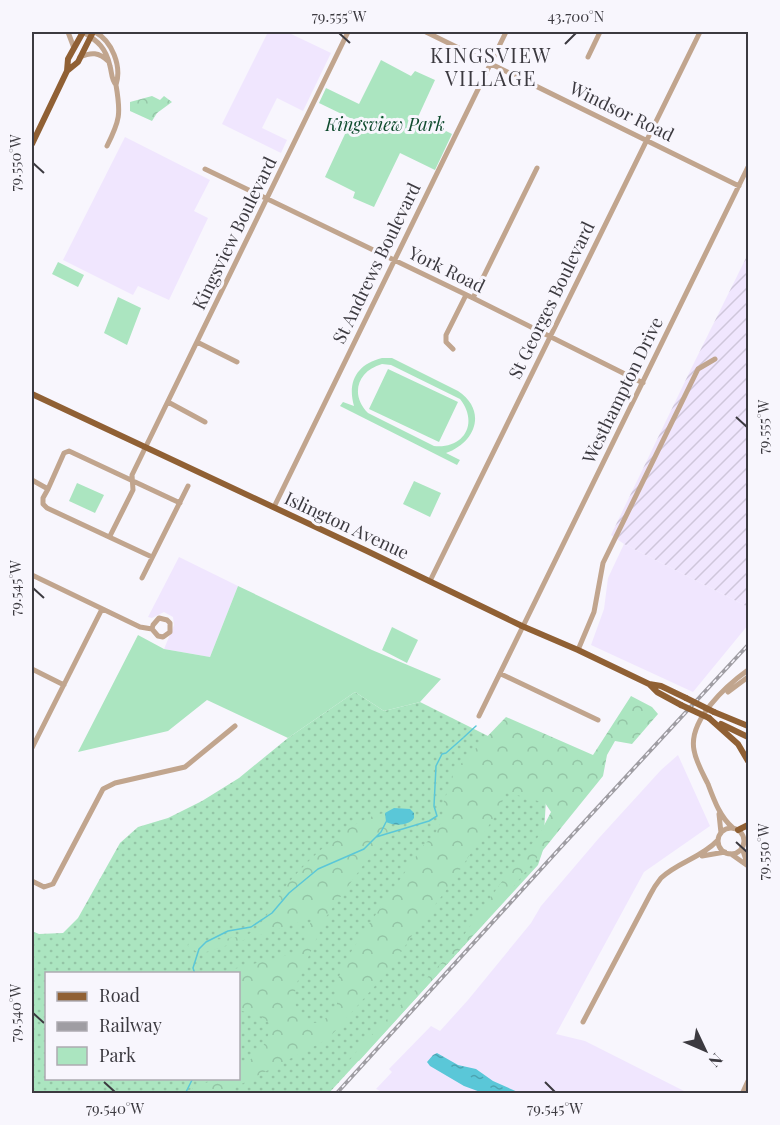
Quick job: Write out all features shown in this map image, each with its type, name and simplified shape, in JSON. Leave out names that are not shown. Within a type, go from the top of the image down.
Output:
[{"type":"main road","points":[[32,144],[67,71],[68,59],[83,32]]},
{"type":"main road","points":[[67,71],[78,62],[93,33]]},
{"type":"main road","name":"Islington Avenue","points":[[32,394],[522,626],[748,726]]},
{"type":"main road","name":"Islington Avenue","points":[[649,684],[657,692],[681,705],[748,737]]},
{"type":"main road","points":[[709,718],[738,744],[748,761]]},
{"type":"main road","points":[[736,829],[748,825]]},
{"type":"street","points":[[68,32],[74,48]]},
{"type":"street","points":[[83,32],[105,38],[111,45],[120,107],[118,123],[107,146]]},
{"type":"street","name":"Kingsview Boulevard","points":[[111,536],[133,490],[132,475],[348,32]]},
{"type":"street","name":"Windsor Road","points":[[426,32],[739,186]]},
{"type":"street","name":"St Andrews Boulevard","points":[[274,507],[506,32]]},
{"type":"street","points":[[588,57],[600,32]]},
{"type":"street","name":"St Georges Boulevard","points":[[430,581],[700,32]]},
{"type":"street","points":[[93,33],[110,64],[112,81],[116,85]]},
{"type":"street","points":[[80,57],[96,53],[110,64]]},
{"type":"street","name":"Westhampton Drive","points":[[480,716],[748,167]]},
{"type":"street","points":[[473,298],[537,168]]},
{"type":"street","name":"York Road","points":[[205,169],[643,382]]},
{"type":"street","points":[[453,349],[446,342],[446,335],[466,295]]},
{"type":"street","points":[[197,342],[237,362]]},
{"type":"street","points":[[578,650],[594,612],[603,562],[698,369],[715,359]]},
{"type":"street","points":[[168,402],[205,422]]},
{"type":"street","points":[[152,557],[47,508],[43,504],[43,498],[57,466],[66,451],[180,503]]},
{"type":"street","points":[[32,480],[48,489]]},
{"type":"street","points":[[142,578],[188,486]]},
{"type":"street","points":[[32,575],[143,629],[153,629]]},
{"type":"street","points":[[32,748],[102,609]]},
{"type":"street","points":[[32,669],[64,685]]},
{"type":"street","points":[[698,857],[718,840],[721,833],[718,809],[693,751],[695,727],[712,704],[748,670]]},
{"type":"street","points":[[501,674],[598,720]]},
{"type":"street","points":[[712,704],[748,677]]},
{"type":"street","points":[[32,881],[44,887],[53,884],[103,789],[115,783],[185,767],[235,726]]},
{"type":"street","points":[[583,1022],[661,878],[677,866],[698,857],[738,852],[742,848],[743,835],[718,809]]},
{"type":"street","points":[[721,833],[727,829],[736,829]]},
{"type":"street","points":[[718,840],[720,848],[748,866]]},
{"type":"street","points":[[742,848],[748,866]]},
{"type":"street","points":[[742,1094],[748,1080]]},
{"type":"shaded area","points":[[268,32],[287,32],[331,53],[303,111],[277,98],[262,128],[287,140],[281,153],[222,124]]},
{"type":"shaded area","points":[[125,137],[210,180],[194,211],[208,218],[169,300],[138,286],[133,295],[63,260]]},
{"type":"shaded area","points":[[748,254],[748,607],[624,544],[611,535]]},
{"type":"shaded area","points":[[624,544],[748,607],[748,625],[693,692],[591,645],[604,609],[608,578]]},
{"type":"shaded area","points":[[179,557],[238,586],[210,657],[164,649],[174,625],[173,617],[164,612],[152,618],[148,617]]},
{"type":"shaded area","points":[[678,755],[710,826],[644,872],[556,1034],[585,1041],[688,1093],[387,1094],[376,1089],[392,1072],[389,1069],[431,1026],[440,1031],[468,1000],[531,923],[541,906],[599,838],[661,770]]},
{"type":"green space","name":"Kingsview Park","points":[[381,60],[411,76],[415,71],[435,80],[418,117],[452,134],[435,170],[400,153],[374,207],[353,198],[355,192],[325,177],[352,119],[319,103],[326,88],[359,104]]},
{"type":"green space","points":[[152,96],[160,100],[164,96],[172,102],[157,113],[152,121],[130,111],[130,102]]},
{"type":"green space","points":[[58,262],[84,275],[78,287],[52,274]]},
{"type":"green space","points":[[118,297],[141,308],[127,345],[104,333]]},
{"type":"green space","points":[[392,358],[458,391],[467,399],[473,408],[474,426],[464,442],[446,453],[460,460],[457,465],[340,406],[343,402],[354,406],[353,382],[360,369],[373,361]],"holes":[[[382,364],[391,365],[460,399],[466,408],[468,417],[468,425],[460,439],[445,446],[434,446],[368,413],[359,399],[359,384],[373,367]]]},
{"type":"green space","points":[[388,369],[458,402],[439,442],[369,409]]},
{"type":"green space","points":[[414,481],[441,493],[430,517],[403,504]]},
{"type":"green space","points":[[77,483],[104,495],[95,513],[69,501]]},
{"type":"green space","points":[[238,586],[372,650],[441,679],[420,702],[384,711],[355,692],[288,738],[207,700],[168,731],[78,752],[138,635],[164,649],[210,657]]},
{"type":"green space","points":[[392,627],[418,640],[407,663],[382,650]]},
{"type":"green space","points":[[355,692],[384,711],[420,702],[548,766],[543,850],[538,865],[329,1093],[32,1093],[32,931],[39,934],[63,933],[78,918],[120,843],[138,827],[168,818],[202,801],[239,778],[288,738]]},
{"type":"green space","points":[[631,696],[652,707],[658,714],[632,744],[615,741],[607,755],[603,776],[485,922],[359,1061],[348,1062],[451,953],[513,866],[538,837],[551,812],[545,803],[506,792],[497,813],[450,885],[390,969],[328,1039],[224,1093],[180,1094],[213,1080],[240,1080],[240,1068],[265,1043],[269,1023],[262,1017],[240,1010],[240,972],[232,972],[234,969],[300,952],[312,918],[200,954],[188,946],[189,942],[249,934],[264,919],[286,886],[318,853],[344,831],[385,813],[393,830],[386,842],[364,864],[326,917],[296,985],[294,1000],[298,1014],[303,1020],[315,1023],[322,1021],[334,1012],[337,1004],[337,982],[344,963],[423,846],[435,834],[442,820],[444,800],[454,771],[506,717],[593,755]]},
{"type":"water","points":[[394,808],[410,809],[414,813],[414,818],[409,823],[401,825],[386,822],[385,813]]},
{"type":"water","points":[[437,1053],[458,1065],[476,1069],[493,1081],[520,1093],[483,1093],[464,1086],[430,1066],[427,1062]]},
{"type":"waterway","points":[[464,737],[476,726]]},
{"type":"waterway","points":[[376,837],[429,821],[437,816],[434,806],[436,766],[442,754],[463,738]]},
{"type":"waterway","points":[[194,972],[193,968],[199,949],[206,942],[228,931],[251,927],[272,913],[289,893],[318,869],[364,849],[381,832],[386,822]]},
{"type":"waterway","points":[[185,1094],[192,1080]]},
{"type":"railway","points":[[336,1094],[748,645]]},
{"type":"district","name":"KINGSVIEW VILLAGE","points":[[491,66]]}]
